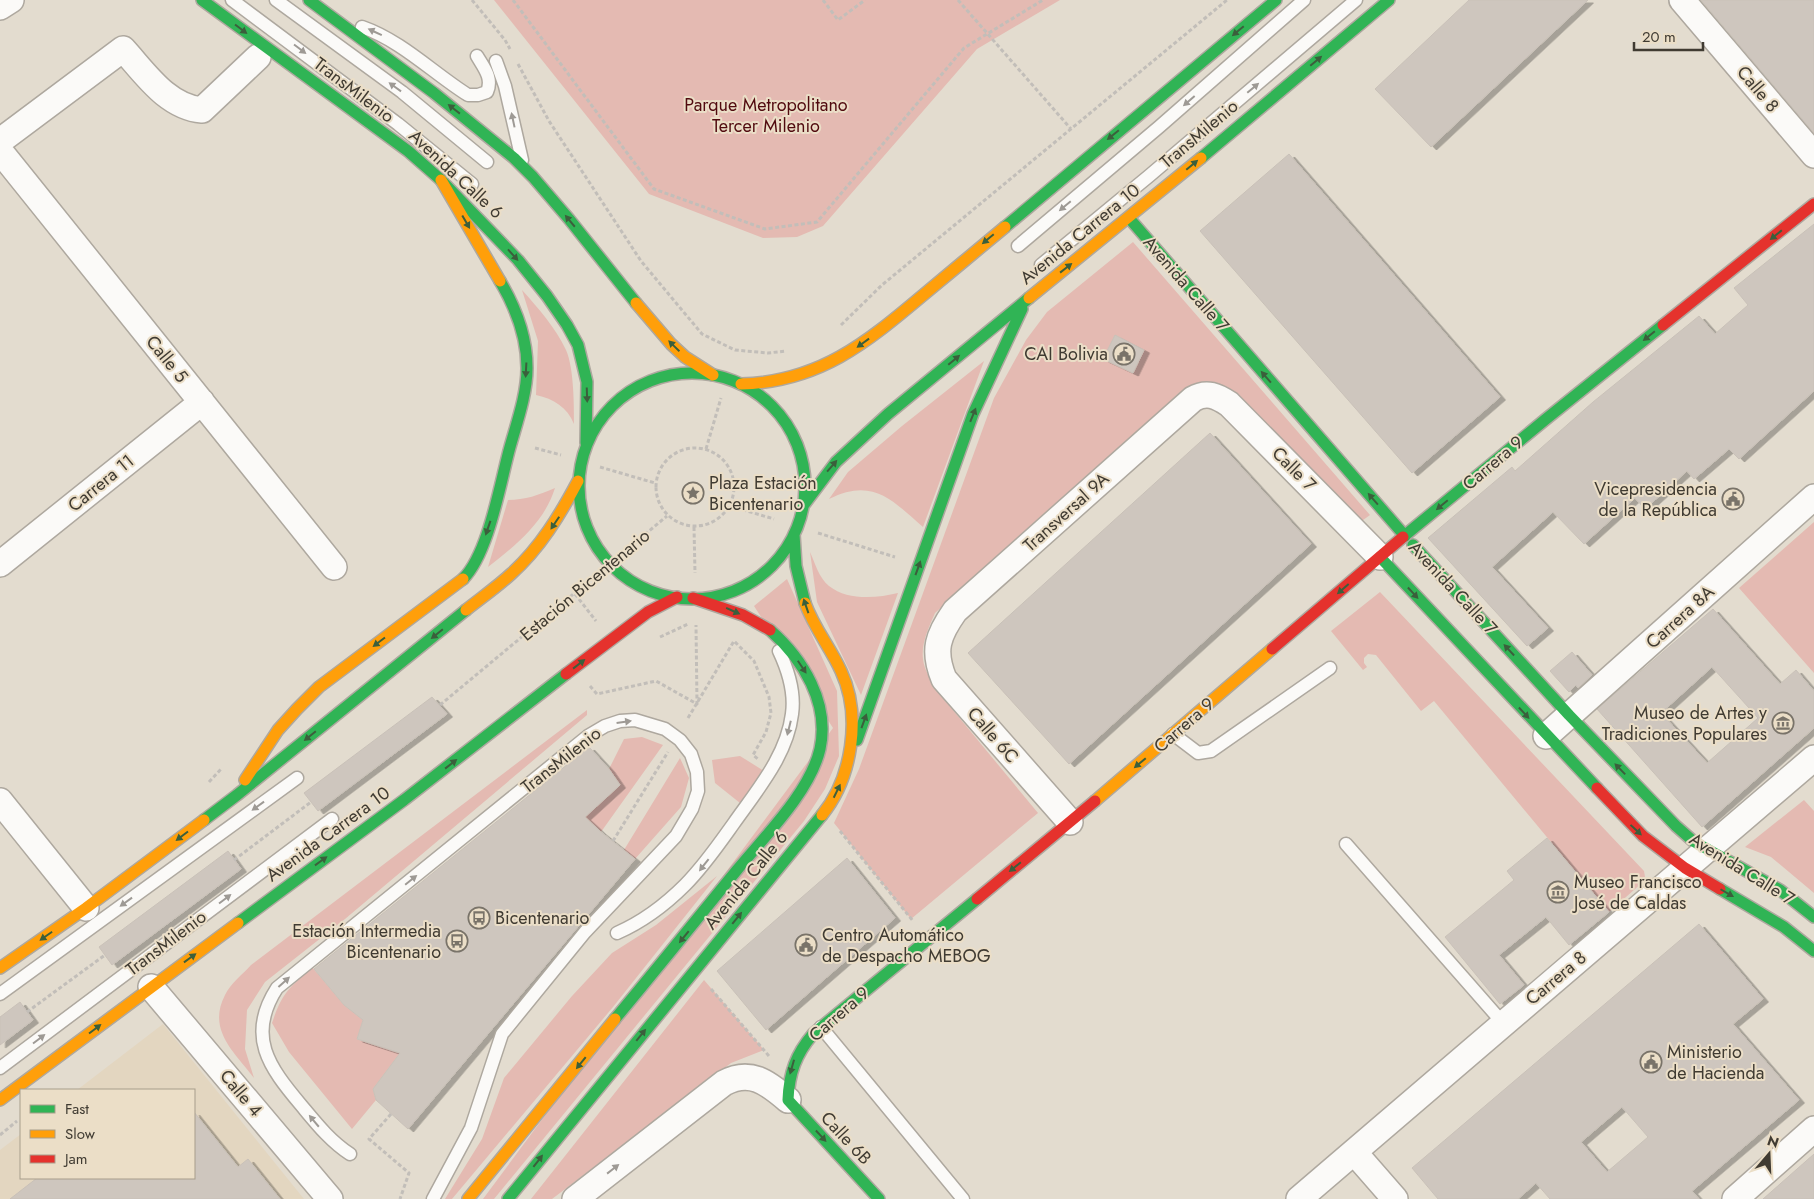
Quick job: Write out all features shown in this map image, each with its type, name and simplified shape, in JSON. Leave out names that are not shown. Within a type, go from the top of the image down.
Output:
[{"type":"main road","name":"Avenida Calle 6","points":[[202,0],[408,151],[484,222],[518,260],[567,325],[578,346],[586,382],[586,443]]},
{"type":"main road","points":[[309,0],[434,93],[490,137],[524,168],[569,219],[671,344],[685,357],[713,375]]},
{"type":"main road","points":[[741,384],[758,385],[785,380],[820,368],[853,351],[880,331],[1276,0]]},
{"type":"main road","name":"Avenida Carrera 10","points":[[803,506],[823,476],[853,444],[1028,298],[1129,218],[1389,0]]},
{"type":"main road","points":[[237,795],[276,731],[298,706],[319,687],[461,581],[470,572],[489,527],[524,393],[527,369],[526,345],[511,300],[441,180]]},
{"type":"main road","name":"Carrera 9","points":[[788,1090],[793,1062],[800,1048],[821,1027],[1070,822],[1380,557],[1409,541],[1546,419],[1814,204]]},
{"type":"main road","name":"Avenida Calle 7","points":[[1129,218],[1409,541],[1665,816],[1707,849],[1780,890],[1814,917]]},
{"type":"main road","points":[[847,767],[973,414],[1028,298]]},
{"type":"main road","points":[[691,373],[713,375],[741,384],[762,397],[780,415],[793,435],[802,458],[805,482],[803,506],[794,534],[772,566],[740,588],[716,596],[693,598],[676,597],[649,590],[625,576],[611,564],[589,534],[581,508],[578,481],[586,443],[597,423],[611,406],[634,388],[647,382],[669,375],[691,373]]},
{"type":"main road","points":[[0,968],[86,908],[237,795],[510,575],[531,556],[546,536],[562,513],[578,481]]},
{"type":"main road","name":"Avenida Calle 6","points":[[508,1199],[825,811],[837,791],[847,767],[851,725],[848,694],[842,673],[810,617],[804,602],[797,573],[794,534]]},
{"type":"main road","name":"Avenida Calle 7","points":[[1380,557],[1626,820],[1685,868],[1784,927],[1814,951]]},
{"type":"main road","name":"Avenida Carrera 10","points":[[0,1100],[404,800],[637,620],[676,597]]},
{"type":"main road","name":"Avenida Calle 6","points":[[468,1199],[788,808],[808,780],[820,749],[822,725],[818,698],[806,671],[789,648],[770,631],[729,608],[693,598]]},
{"type":"main road","name":"Calle 6B","points":[[788,1090],[879,1199]]},
{"type":"street","points":[[0,7],[10,0]]},
{"type":"street","name":"Calle 8","points":[[1682,0],[1814,155]]},
{"type":"street","points":[[0,141],[124,49],[163,93],[191,109],[202,110],[258,56]]},
{"type":"street","name":"Calle 5","points":[[0,151],[334,567]]},
{"type":"street","name":"Calle 7","points":[[1200,395],[1210,394],[1229,404],[1380,557]]},
{"type":"street","name":"Transversal 9A","points":[[940,638],[947,623],[956,611],[1193,399],[1200,395]]},
{"type":"street","name":"Carrera 11","points":[[0,564],[202,402]]},
{"type":"street","name":"Carrera 8A","points":[[1546,736],[1814,497]]},
{"type":"street","name":"Calle 6C","points":[[940,638],[937,658],[944,679],[1070,822]]},
{"type":"street","name":"Carrera 8","points":[[1299,1199],[1814,758]]},
{"type":"street","points":[[0,801],[86,908]]},
{"type":"street","name":"Calle 4","points":[[151,987],[330,1199]]},
{"type":"street","points":[[575,1199],[724,1083],[735,1077],[747,1076],[788,1090]]},
{"type":"street","points":[[1735,1199],[1814,1129]]},
{"type":"street","points":[[1354,1152],[1395,1199]]},
{"type":"lane","name":"TransMilenio","points":[[232,0],[398,124],[472,184]]},
{"type":"lane","name":"TransMilenio","points":[[276,0],[402,92],[487,162]]},
{"type":"lane","name":"TransMilenio","points":[[1018,246],[1159,127],[1304,0]]},
{"type":"lane","name":"TransMilenio","points":[[1041,266],[1356,0]]},
{"type":"lane","points":[[333,17],[365,28],[386,38],[405,49],[468,95],[478,95],[487,92],[490,85],[489,78],[477,56]]},
{"type":"lane","points":[[496,61],[505,86],[524,168]]},
{"type":"lane","points":[[617,933],[640,921],[684,887],[702,868],[769,774],[785,744],[793,712],[790,683],[784,662],[770,631]]},
{"type":"lane","points":[[1173,734],[1198,753],[1212,751],[1330,668]]},
{"type":"lane","name":"TransMilenio","points":[[350,1154],[326,1135],[271,1067],[264,1048],[263,1019],[277,988],[588,736],[605,726],[620,721],[635,720],[665,729],[680,740],[691,754],[697,772],[698,791],[687,820],[676,836],[652,863],[585,932],[502,1034],[471,1128],[434,1199]]},
{"type":"lane","points":[[0,994],[297,778]]},
{"type":"lane","name":"TransMilenio","points":[[0,1068],[332,819]]},
{"type":"lane","points":[[1346,844],[1503,1023]]},
{"type":"lane","points":[[821,1027],[963,1199]]},
{"type":"path","points":[[472,0],[505,40],[549,121],[641,261],[702,334],[735,350],[768,353],[795,349]]},
{"type":"path","points":[[513,0],[654,189],[765,229],[817,222],[964,48],[1043,0]]},
{"type":"path","points":[[823,0],[838,20],[865,0]]},
{"type":"path","points":[[958,0],[1071,129]]},
{"type":"path","points":[[839,327],[882,285],[1226,0]]},
{"type":"path","points":[[733,355],[735,350]]},
{"type":"path","points":[[706,449],[721,398]]},
{"type":"path","points":[[683,449],[706,449],[717,455],[726,463],[730,470],[734,485],[730,506],[715,521],[706,525],[686,526],[667,516],[659,505],[655,483],[661,465],[670,456],[683,449]]},
{"type":"path","points":[[600,467],[655,483]]},
{"type":"path","points":[[730,506],[777,520]]},
{"type":"path","name":"Estación Bicentenario","points":[[440,705],[667,516]]},
{"type":"path","points":[[694,527],[695,579]]},
{"type":"path","points":[[816,532],[919,565]]},
{"type":"path","points":[[657,638],[685,624],[705,625]]},
{"type":"path","points":[[696,625],[697,704]]},
{"type":"path","points":[[688,718],[734,641],[754,661],[770,697],[771,713],[766,732],[753,755],[761,762],[764,755]]},
{"type":"path","points":[[583,690],[597,680]]},
{"type":"path","points":[[589,686],[597,694],[656,681],[697,704]]},
{"type":"path","points":[[613,841],[668,752]]},
{"type":"path","points":[[234,860],[311,802]]},
{"type":"path","points":[[825,811],[928,939]]},
{"type":"path","points":[[27,1012],[105,955]]},
{"type":"path","points":[[695,970],[788,1090]]},
{"type":"path","points":[[391,1114],[369,1139],[409,1173],[400,1199]]},
{"type":"path","points":[[0,1135],[20,1119]]},
{"type":"shaded area","points":[[163,1024],[304,1199],[0,1199],[0,1150],[20,1135],[20,1179],[195,1179],[195,1089],[78,1089]]},
{"type":"green space","name":"Parque Metropolitano Tercer Milenio","points":[[494,0],[1060,0],[977,49],[823,226],[797,237],[763,238],[649,194]]},
{"type":"green space","points":[[1133,242],[1370,515],[1359,523],[1195,386],[1183,391],[935,613],[923,647],[924,663],[929,676],[938,692],[1038,813],[911,919],[834,823],[859,769],[994,398],[1026,340],[1047,312]]},
{"type":"green space","points":[[522,290],[552,326],[566,350],[572,376],[574,424],[564,408],[549,399],[536,395],[538,341]]},
{"type":"green space","points":[[984,361],[923,527],[891,500],[870,491],[858,490],[829,499],[848,472]]},
{"type":"green space","points":[[555,488],[550,501],[536,523],[519,542],[488,567],[508,500],[532,497]]},
{"type":"green space","points":[[1814,522],[1814,673],[1739,588]]},
{"type":"green space","points":[[810,552],[823,579],[837,591],[863,597],[898,593],[861,695],[817,602]]},
{"type":"green space","points":[[787,579],[837,691],[839,756],[825,789],[804,821],[494,1199],[483,1199],[833,728],[754,606]]},
{"type":"green space","points":[[1380,592],[1644,871],[1645,877],[1643,882],[1609,912],[1434,701],[1421,711],[1376,655],[1368,654],[1364,658],[1364,663],[1367,667],[1363,670],[1331,631]]},
{"type":"green space","points":[[587,710],[587,715],[345,919],[265,982],[247,1010],[245,1049],[254,1078],[231,1050],[221,1030],[220,1008],[227,991],[233,983],[251,965]]},
{"type":"green space","points":[[642,737],[663,745],[601,832],[585,817],[620,785],[609,769],[624,739]]},
{"type":"green space","points":[[740,756],[769,774],[745,807],[715,783],[712,760]]},
{"type":"green space","points":[[680,758],[689,778],[681,807],[635,859],[624,850]]},
{"type":"green space","points":[[1804,800],[1814,811],[1814,893],[1771,857],[1745,847]]},
{"type":"green space","points":[[717,876],[613,1007],[452,1199],[445,1199],[482,1139],[504,1078],[572,996],[612,953],[656,925]]},
{"type":"green space","points":[[312,967],[344,1005],[363,1020],[357,1039],[400,1053],[373,1089],[376,1100],[352,1129],[289,1052],[272,1023],[279,1005],[287,992]]},
{"type":"green space","points":[[704,980],[764,1050],[731,1063],[552,1199],[531,1199]]},
{"type":"building","points":[[1469,0],[1588,0],[1431,147],[1375,89]]},
{"type":"building","points":[[1701,0],[1814,0],[1814,133]]},
{"type":"building","points":[[1289,154],[1500,397],[1412,473],[1200,231]]},
{"type":"building","points":[[1814,224],[1814,391],[1739,459],[1729,449],[1694,479],[1687,471],[1645,509],[1635,498],[1584,544],[1553,512],[1492,567],[1548,628],[1527,646],[1428,538],[1512,467],[1515,471],[1593,402],[1699,316],[1715,334],[1748,305],[1734,288]]},
{"type":"building","name":"CAI Bolivia","points":[[1115,335],[1144,350],[1133,373],[1103,359]]},
{"type":"building","points":[[1210,433],[1311,544],[1069,764],[968,653]]},
{"type":"building","name":"Museo de Artes y Tradiciones Populares","points":[[1713,609],[1780,684],[1796,670],[1814,691],[1814,728],[1702,827],[1597,709]],"holes":[[[1712,667],[1758,718],[1707,763],[1661,713]]]},
{"type":"building","points":[[1572,652],[1592,675],[1578,688],[1576,685],[1569,692],[1550,671]]},
{"type":"building","points":[[432,697],[447,714],[318,811],[304,793]]},
{"type":"building","name":"Bicentenario","points":[[589,747],[609,769],[620,785],[585,817],[635,859],[408,1129],[376,1100],[373,1089],[400,1053],[357,1039],[363,1020],[344,1005],[314,969]]},
{"type":"building","points":[[1547,838],[1609,912],[1569,945],[1546,917],[1499,955],[1524,985],[1500,1004],[1445,937],[1514,880],[1507,871]]},
{"type":"building","points":[[228,851],[241,869],[112,965],[99,947]]},
{"type":"building","name":"Centro Automático de Despacho MEBOG","points":[[847,858],[895,918],[766,1030],[717,971]]},
{"type":"building","name":"Ministerio de Hacienda","points":[[1699,924],[1763,999],[1733,1024],[1799,1100],[1692,1191],[1699,1199],[1550,1199],[1536,1183],[1518,1199],[1438,1199],[1412,1168]],"holes":[[[1622,1107],[1648,1137],[1607,1172],[1581,1142]]]},
{"type":"building","points":[[20,1002],[33,1020],[0,1045],[0,1017]]},
{"type":"building","points":[[195,1113],[238,1167],[248,1159],[280,1199],[10,1199],[36,1179],[195,1179]]},
{"type":"building","points":[[1814,1154],[1814,1199],[1763,1199]]},
{"type":"traffic: fast","points":[[202,0],[408,151],[441,180],[518,260],[547,296],[578,345],[587,382],[586,443]]},
{"type":"traffic: fast","points":[[309,0],[434,93],[514,158],[569,219],[636,303]]},
{"type":"traffic: fast","points":[[1005,227],[1276,0]]},
{"type":"traffic: fast","points":[[1201,158],[1389,0]]},
{"type":"traffic: fast","points":[[1129,218],[1405,536]]},
{"type":"traffic: fast","points":[[463,579],[472,567],[487,535],[521,408],[527,378],[525,345],[520,323],[500,281]]},
{"type":"traffic: fast","points":[[803,506],[836,462],[888,414],[1029,298]]},
{"type":"traffic: fast","points":[[857,740],[973,414],[1022,309]]},
{"type":"traffic: fast","points":[[1403,537],[1663,325]]},
{"type":"traffic: fast","points":[[692,373],[714,375],[735,382],[755,392],[772,406],[786,423],[796,443],[803,464],[805,486],[803,508],[796,529],[786,549],[772,566],[755,580],[735,590],[714,597],[692,599],[670,597],[649,590],[629,580],[612,566],[598,549],[588,529],[581,508],[579,486],[581,464],[588,443],[598,423],[612,406],[629,392],[649,382],[670,375],[692,373]]},
{"type":"traffic: fast","points":[[794,534],[796,566],[805,603]]},
{"type":"traffic: fast","points":[[1413,545],[1569,715],[1676,826],[1693,841],[1780,890],[1814,917]]},
{"type":"traffic: fast","points":[[1380,557],[1597,788]]},
{"type":"traffic: fast","points":[[204,820],[466,610]]},
{"type":"traffic: fast","points":[[615,1019],[785,813],[797,797],[815,765],[820,749],[822,732],[821,715],[817,699],[803,668],[793,654],[770,630]]},
{"type":"traffic: fast","points":[[238,923],[404,800],[566,674]]},
{"type":"traffic: fast","points":[[508,1199],[822,815]]},
{"type":"traffic: fast","points":[[1720,889],[1784,927],[1814,951]]},
{"type":"traffic: fast","points":[[879,1199],[788,1100],[794,1064],[813,1034],[977,899]]},
{"type":"traffic: slow","points":[[1029,298],[1201,158]]},
{"type":"traffic: slow","points":[[441,180],[500,281]]},
{"type":"traffic: slow","points":[[741,384],[769,382],[794,376],[818,368],[840,357],[881,329],[1005,227]]},
{"type":"traffic: slow","points":[[636,303],[671,344],[685,357],[713,375]]},
{"type":"traffic: slow","points":[[466,610],[506,579],[531,553],[557,519],[578,481]]},
{"type":"traffic: slow","points":[[245,780],[278,730],[319,687],[463,579]]},
{"type":"traffic: slow","points":[[805,603],[841,671],[851,707],[851,746],[847,765],[841,783],[822,815]]},
{"type":"traffic: slow","points":[[1095,801],[1272,649]]},
{"type":"traffic: slow","points":[[0,968],[86,908],[204,820]]},
{"type":"traffic: slow","points":[[0,1100],[238,923]]},
{"type":"traffic: slow","points":[[468,1199],[615,1019]]},
{"type":"traffic: jam","points":[[1663,325],[1814,204]]},
{"type":"traffic: jam","points":[[1272,649],[1403,537]]},
{"type":"traffic: jam","points":[[566,674],[648,612],[677,597]]},
{"type":"traffic: jam","points":[[693,598],[743,615],[770,630]]},
{"type":"traffic: jam","points":[[1597,788],[1643,836],[1685,868],[1720,889]]},
{"type":"traffic: jam","points":[[977,899],[1095,801]]},
{"type":"place","name":"CAI Bolivia","points":[[1124,354]]},
{"type":"place","name":"Plaza Estación Bicentenario","points":[[693,493]]},
{"type":"place","name":"Vicepresidencia de la República","points":[[1733,499]]},
{"type":"place","name":"Museo de Artes y Tradiciones Populares","points":[[1783,723]]},
{"type":"place","name":"Museo Francisco José de Caldas","points":[[1558,892]]},
{"type":"place","name":"Bicentenario","points":[[479,918]]},
{"type":"place","name":"Estación Intermedia Bicentenario","points":[[457,941]]},
{"type":"place","name":"Centro Automático de Despacho MEBOG","points":[[806,945]]},
{"type":"place","name":"Ministerio de Hacienda","points":[[1651,1062]]}]
